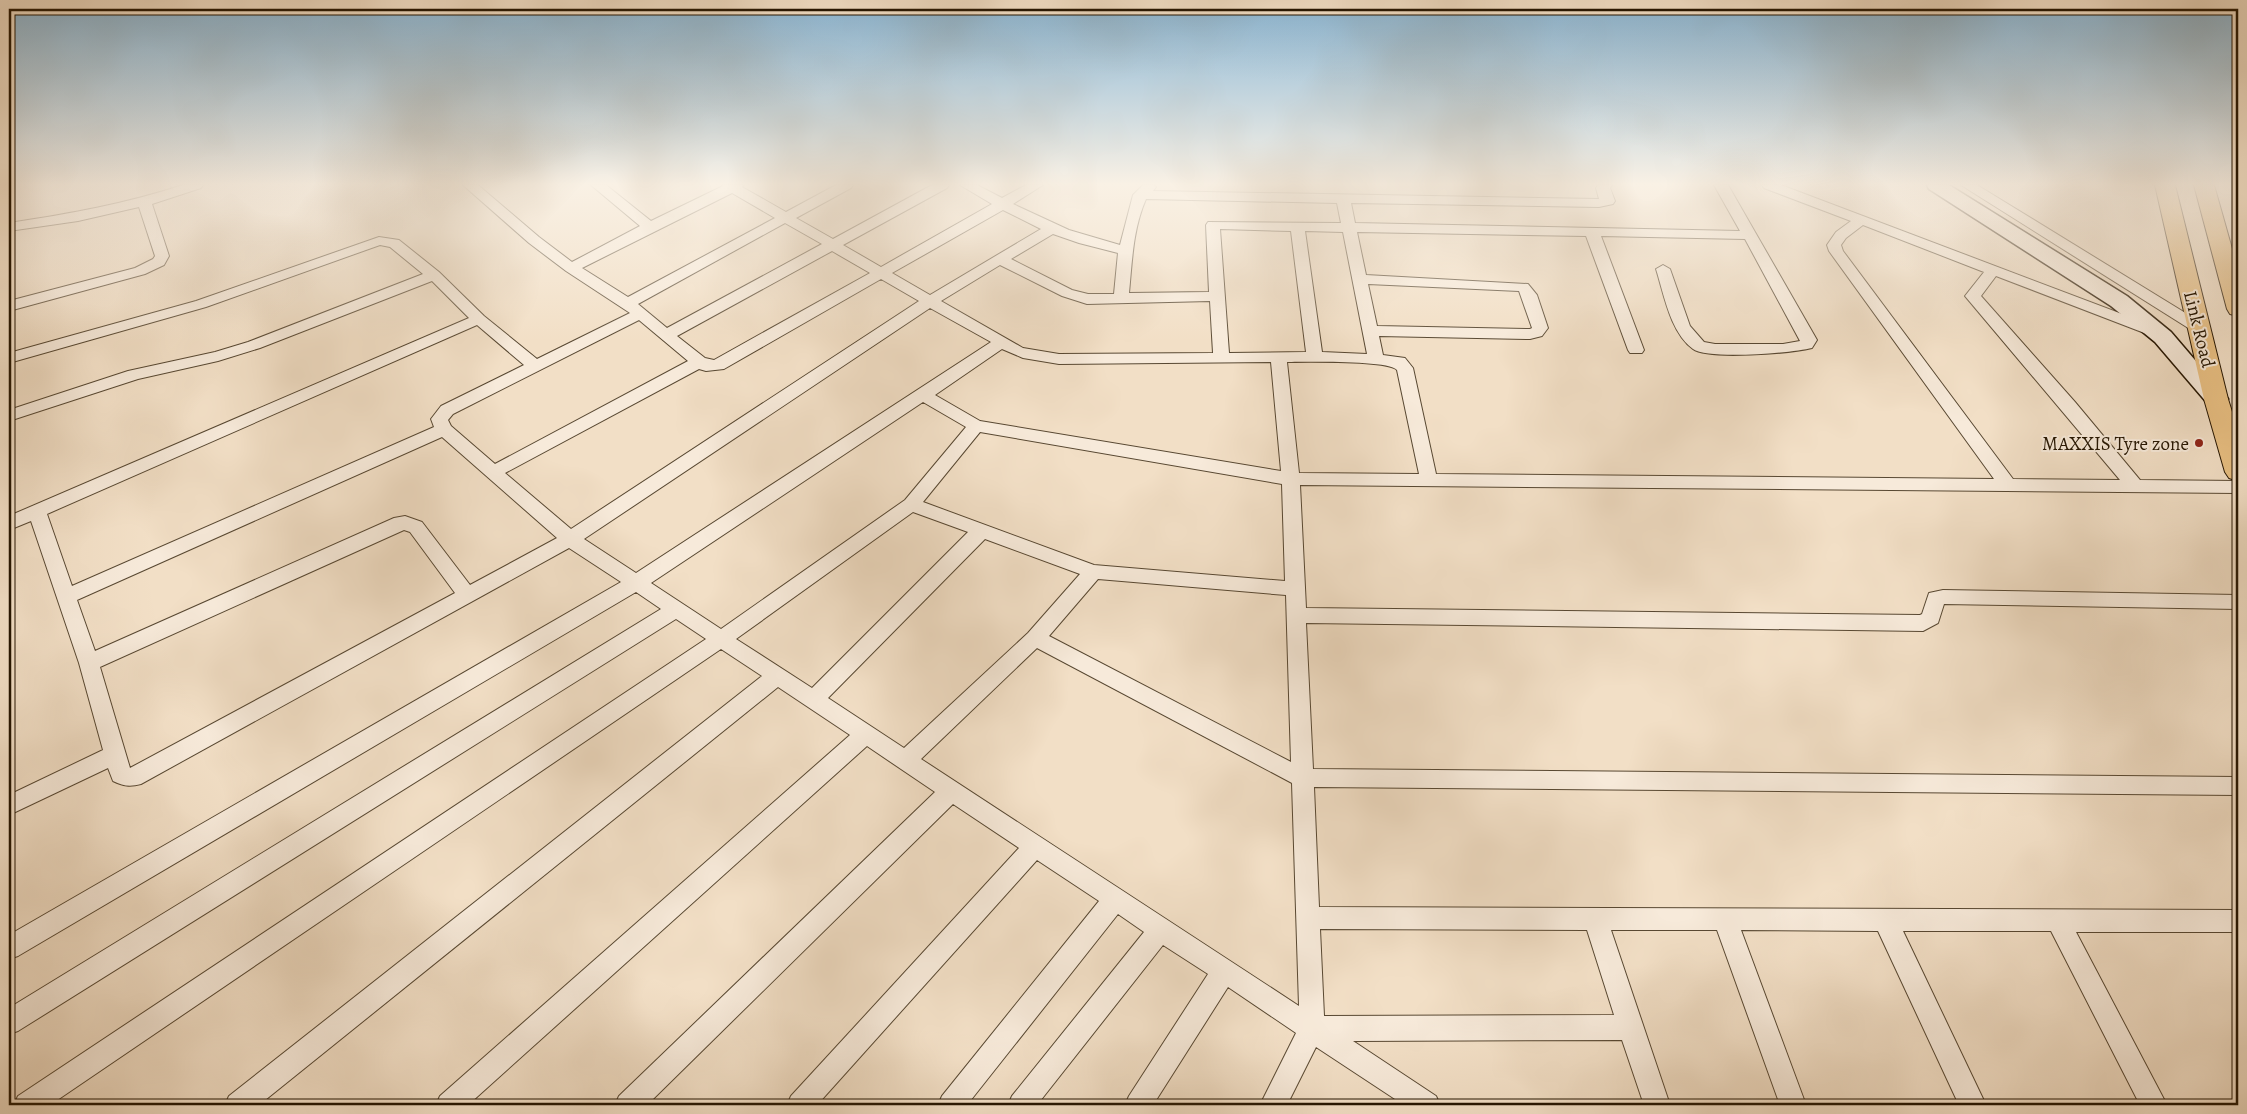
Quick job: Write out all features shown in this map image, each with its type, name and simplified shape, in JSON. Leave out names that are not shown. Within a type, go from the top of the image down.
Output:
[{"type":"main road","name":"Link Road","points":[[2177,237],[2216,398],[2238,472]]},
{"type":"main road","points":[[2218,237],[2238,309]]},
{"type":"street","points":[[9,306],[140,272],[159,262],[162,256],[156,237]]},
{"type":"street","points":[[530,237],[571,268],[634,308],[698,362],[706,366],[718,365],[945,237]]},
{"type":"street","points":[[571,268],[631,237]]},
{"type":"street","points":[[754,237],[535,366],[447,410],[439,419],[444,429],[570,539],[1427,1105]]},
{"type":"street","points":[[819,237],[1017,351],[1045,358],[1315,356],[1399,362],[1406,368],[1429,481]]},
{"type":"street","points":[[666,335],[844,237]]},
{"type":"street","points":[[37,512],[89,663],[114,755],[123,776],[133,777],[570,539],[930,301],[1037,237]]},
{"type":"street","points":[[1075,237],[1096,245],[1126,250]]},
{"type":"street","points":[[1120,298],[1129,237]]},
{"type":"street","points":[[1214,237],[1220,358]]},
{"type":"street","points":[[1299,237],[1315,356]]},
{"type":"street","points":[[1350,237],[1376,359]]},
{"type":"street","points":[[1594,237],[1636,350]]},
{"type":"street","points":[[1663,269],[1683,327],[1699,346],[1715,349],[1783,349],[1806,345],[1810,340],[1752,237]]},
{"type":"street","points":[[1840,237],[1834,245],[1836,252],[2007,484]]},
{"type":"street","points":[[1906,237],[2157,332]]},
{"type":"street","points":[[2018,237],[2112,296],[2157,332],[2216,398]]},
{"type":"street","points":[[2052,237],[2199,328]]},
{"type":"street","points":[[9,358],[201,304],[374,242],[385,241],[394,243],[434,275],[479,319],[535,366]]},
{"type":"street","points":[[1000,259],[1077,297],[1087,299],[1218,296]]},
{"type":"street","points":[[1994,270],[1973,296],[2069,406],[2135,486]]},
{"type":"street","points":[[9,416],[134,375],[212,358],[254,345],[434,275]]},
{"type":"street","points":[[1359,279],[1523,288],[1529,295],[1540,328],[1536,333],[1530,334],[1370,331]]},
{"type":"street","points":[[9,523],[479,319]]},
{"type":"street","points":[[9,948],[636,583],[1002,342]]},
{"type":"street","points":[[1273,1105],[1312,1029],[1291,479],[1278,357]]},
{"type":"street","points":[[493,472],[698,362]]},
{"type":"street","points":[[923,395],[976,426],[1291,479],[2238,487]]},
{"type":"street","points":[[27,1105],[722,639],[911,504],[976,426]]},
{"type":"street","points":[[66,597],[444,429]]},
{"type":"street","points":[[911,504],[1093,572],[1295,589]]},
{"type":"street","points":[[89,663],[394,525],[404,523],[416,527],[467,595]]},
{"type":"street","points":[[813,700],[982,530]]},
{"type":"street","points":[[905,761],[1034,638],[1093,572]]},
{"type":"street","points":[[1296,615],[1923,623],[1931,618],[1936,598],[1943,597],[2238,602]]},
{"type":"street","points":[[9,1022],[676,609]]},
{"type":"street","points":[[1034,638],[1302,778],[2238,786]]},
{"type":"street","points":[[238,1105],[777,676]]},
{"type":"street","points":[[449,1105],[866,734]]},
{"type":"street","points":[[9,806],[114,755]]},
{"type":"street","points":[[628,1105],[951,791]]},
{"type":"street","points":[[800,1105],[1035,847]]},
{"type":"street","points":[[951,1105],[1115,899]]},
{"type":"street","points":[[1308,918],[2238,922]]},
{"type":"street","points":[[1595,919],[1657,1105]]},
{"type":"street","points":[[1725,920],[1793,1105]]},
{"type":"street","points":[[1885,920],[1973,1105]]},
{"type":"street","points":[[2058,921],[2154,1105]]},
{"type":"street","points":[[1021,1105],[1161,929]]},
{"type":"street","points":[[1138,1105],[1224,971]]},
{"type":"street","points":[[1312,1029],[1631,1027]]},
{"type":"place","name":"MAXXIS Tyre zone","points":[[2199,443]]}]
